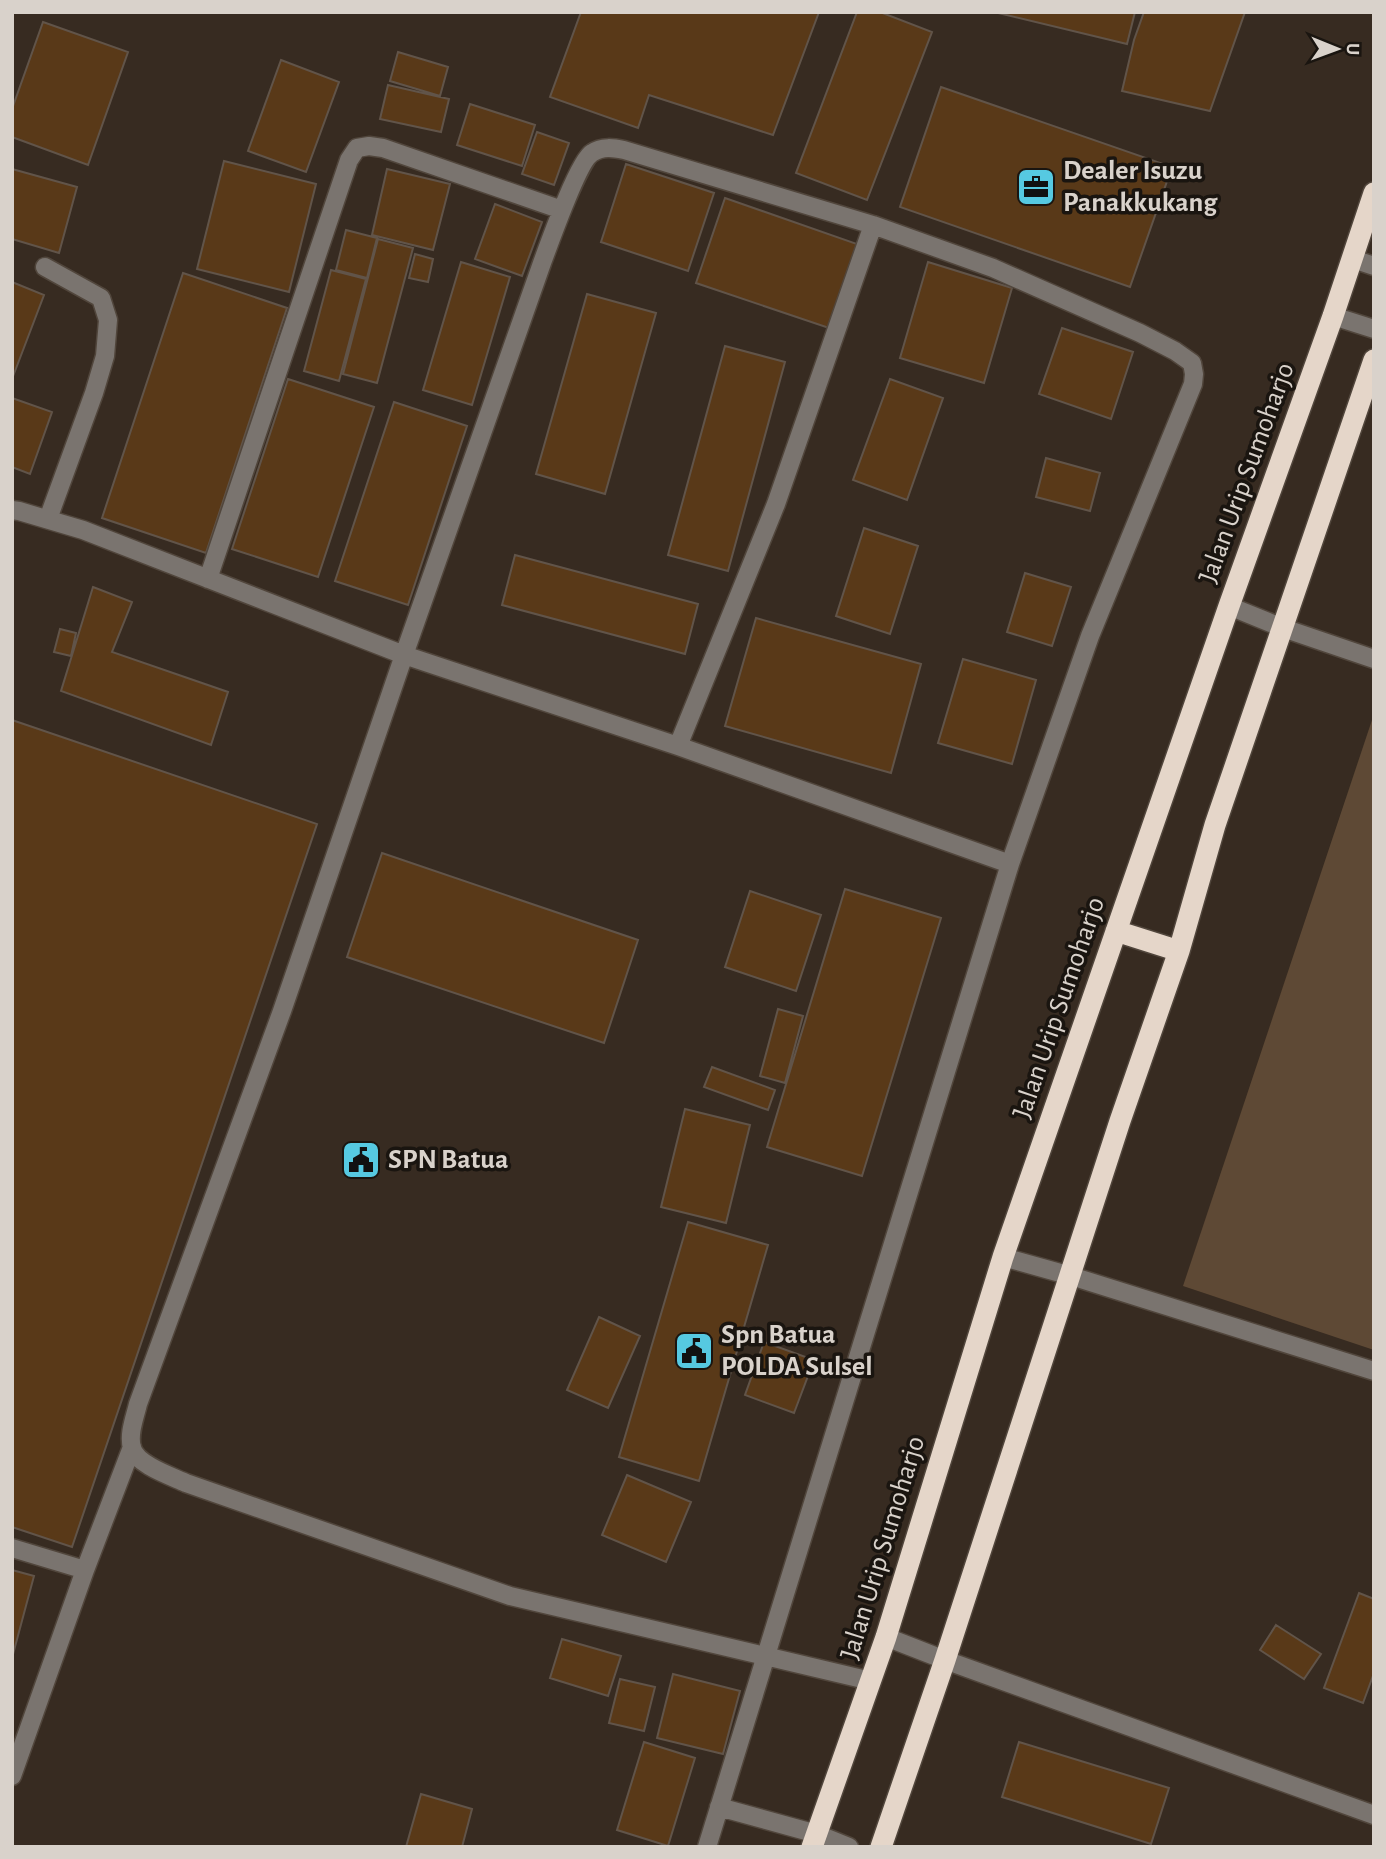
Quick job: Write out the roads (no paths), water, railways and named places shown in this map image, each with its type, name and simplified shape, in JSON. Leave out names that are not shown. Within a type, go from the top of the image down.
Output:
[{"type":"highway","name":"Jalan Urip Sumoharjo","points":[[814,1840],[886,1637],[1003,1257],[1374,193]]},
{"type":"highway","points":[[881,1847],[1179,951],[1215,825],[1374,360]]},
{"type":"highway","points":[[1116,931],[1179,951]]},
{"type":"street","points":[[208,579],[349,160],[358,148],[383,148],[562,209]]},
{"type":"street","points":[[706,1847],[766,1657],[1010,864],[1090,636],[1192,384],[1193,368],[1192,362],[1175,351],[993,268],[873,225],[624,150],[608,148],[591,153],[562,209],[404,655],[282,1011],[138,1404],[131,1433],[132,1447],[136,1456],[146,1464],[186,1483],[510,1596],[766,1657],[871,1681]]},
{"type":"street","points":[[678,746],[776,504],[873,225]]},
{"type":"street","points":[[1353,259],[1374,265]]},
{"type":"street","points":[[45,267],[101,298],[108,320],[106,356],[47,519]]},
{"type":"street","points":[[1333,316],[1374,329]]},
{"type":"street","points":[[12,510],[83,530],[404,655],[678,746],[1010,864]]},
{"type":"street","points":[[1229,606],[1283,628],[1374,659]]},
{"type":"street","points":[[1003,1257],[1374,1371]]},
{"type":"street","points":[[12,1776],[132,1447]]},
{"type":"street","points":[[12,1548],[85,1570]]},
{"type":"street","points":[[886,1637],[1374,1815]]},
{"type":"street","points":[[719,1807],[814,1840],[849,1847]]},
{"type":"place","name":"Dealer Isuzu Panakkukang","points":[[1036,187]]},
{"type":"place","name":"SPN Batua","points":[[361,1160]]},
{"type":"place","name":"Spn Batua POLDA Sulsel","points":[[694,1351]]}]
